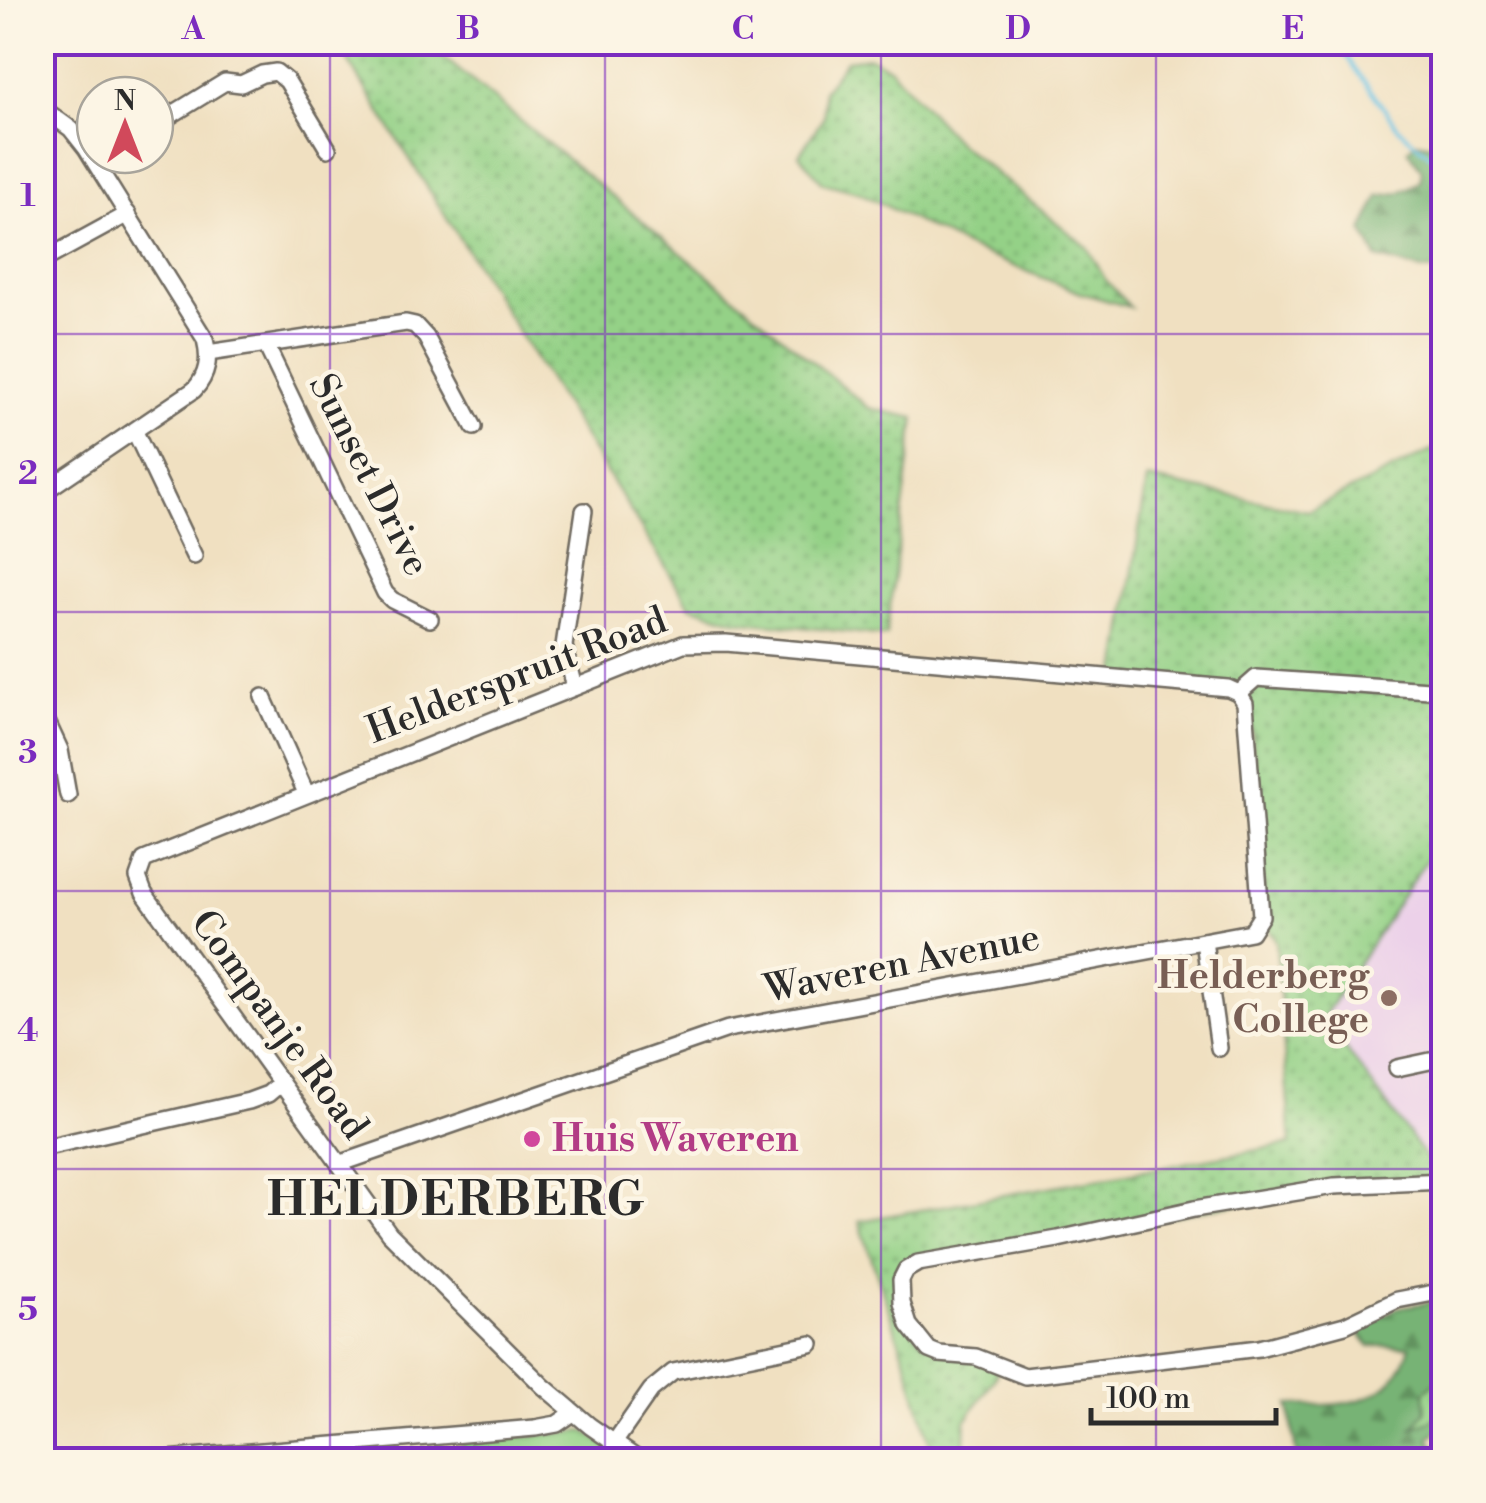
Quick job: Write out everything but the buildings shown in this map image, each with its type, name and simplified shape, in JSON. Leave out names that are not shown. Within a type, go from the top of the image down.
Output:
[{"type":"street","points":[[175,113],[225,82],[241,84],[269,72],[282,75],[328,150]]},
{"type":"street","points":[[42,108],[75,133]]},
{"type":"street","points":[[42,492],[135,432],[201,382],[208,365],[206,339],[128,214],[108,175]]},
{"type":"street","points":[[42,261],[128,214]]},
{"type":"street","points":[[208,353],[406,322],[416,325],[426,338],[474,427]]},
{"type":"street","name":"Sunset Drive","points":[[266,344],[386,593],[392,600],[430,618]]},
{"type":"street","points":[[135,432],[194,556]]},
{"type":"street","points":[[575,686],[564,646],[584,511]]},
{"type":"street","name":"Helderspruit Road","points":[[139,870],[151,854],[683,644],[700,642],[1228,688],[1239,693]]},
{"type":"street","points":[[1239,693],[1256,678],[1444,691]]},
{"type":"street","name":"Waveren Avenue","points":[[340,1164],[728,1030],[1251,932],[1261,916],[1244,703],[1239,693]]},
{"type":"street","points":[[263,697],[306,793]]},
{"type":"street","points":[[42,711],[60,750],[68,796]]},
{"type":"street","name":"Companje Road","points":[[139,870],[144,893],[406,1251],[573,1412],[639,1460]]},
{"type":"street","points":[[1204,941],[1219,1048]]},
{"type":"street","points":[[1397,1068],[1444,1058]]},
{"type":"street","points":[[42,1148],[249,1101],[268,1094],[281,1083]]},
{"type":"street","points":[[1444,1181],[1334,1186],[931,1260],[906,1270],[900,1290],[909,1326],[929,1350],[976,1356],[1025,1376],[1259,1348],[1346,1325],[1397,1300],[1444,1291]]},
{"type":"street","points":[[614,1443],[651,1390],[673,1372],[811,1344]]},
{"type":"street","points":[[155,1460],[536,1428],[557,1424],[573,1412]]},
{"type":"shaded area","name":"Helderberg College","points":[[1443,834],[1443,1180],[1322,1018]]},
{"type":"green space","points":[[337,43],[426,43],[869,408],[915,418],[886,636],[735,620],[690,606]]},
{"type":"green space","points":[[870,57],[889,67],[958,143],[1087,247],[1105,279],[1130,307],[1081,293],[969,248],[858,192],[823,183],[799,155],[824,117],[823,91],[846,60]]},
{"type":"green space","points":[[1416,141],[1443,146],[1443,270],[1425,271],[1377,258],[1363,231],[1379,196],[1398,193],[1420,182],[1422,170],[1408,150]]},
{"type":"green space","points":[[1443,445],[1443,691],[1269,678],[1239,693],[1116,679],[1147,479],[1308,511]]},
{"type":"green space","points":[[1257,683],[1443,697],[1443,834],[1323,1018],[1443,1181],[1334,1186],[918,1263],[901,1280],[920,1340],[997,1366],[996,1376],[966,1420],[964,1460],[935,1460],[859,1221],[1291,1144],[1276,941],[1266,923],[1249,692]]},
{"type":"green space","points":[[1443,1300],[1443,1376],[1424,1392],[1426,1411],[1413,1428],[1437,1418],[1443,1420],[1443,1427],[1429,1438],[1438,1451],[1443,1449],[1443,1460],[1297,1460],[1289,1405],[1346,1403],[1378,1392],[1402,1366],[1410,1346],[1370,1346],[1357,1331],[1397,1308]]},
{"type":"green space","points":[[1443,1376],[1443,1420],[1437,1418],[1411,1430],[1425,1411],[1424,1392]]},
{"type":"green space","points":[[585,1431],[629,1460],[463,1460],[462,1441]]},
{"type":"waterway","points":[[1336,42],[1398,128],[1444,167]]},
{"type":"place","name":"Helderberg College","points":[[1389,998]]},
{"type":"place","name":"Huis Waveren","points":[[532,1139]]},
{"type":"district","name":"HELDERBERG","points":[[457,1201]]}]
